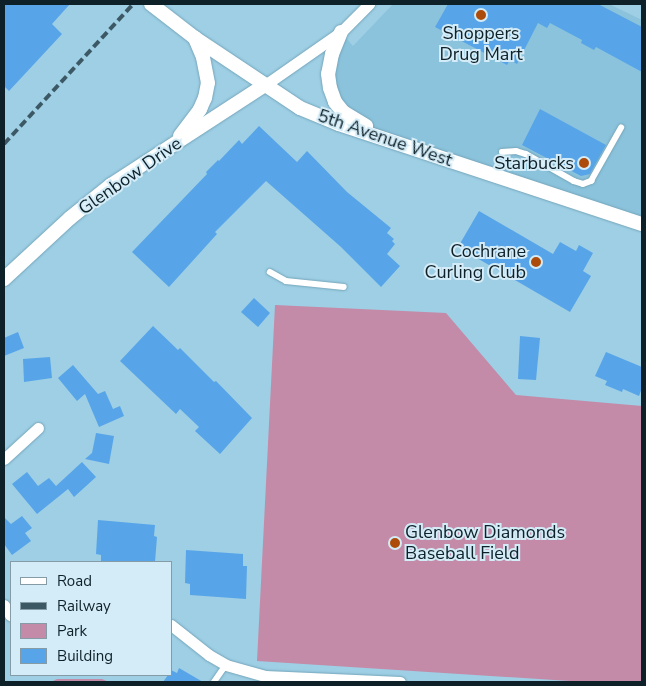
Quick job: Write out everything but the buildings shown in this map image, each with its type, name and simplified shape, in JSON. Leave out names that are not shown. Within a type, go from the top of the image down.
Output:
[{"type":"street","name":"5th Avenue West","points":[[151,4],[195,38],[300,108],[338,124],[642,224]]},
{"type":"street","points":[[265,85],[341,32],[369,4]]},
{"type":"street","points":[[341,32],[332,54],[328,74],[335,102],[343,112],[356,121],[393,141]]},
{"type":"street","points":[[173,145],[200,109],[205,98],[208,83],[206,68],[195,38]]},
{"type":"street","name":"Glenbow Drive","points":[[4,279],[70,218],[111,185],[265,85]]},
{"type":"street","points":[[4,459],[38,428]]},
{"type":"street","points":[[172,626],[209,655],[226,665],[266,676],[400,682]]},
{"type":"lane","points":[[502,152],[516,151],[526,154],[574,181],[583,184],[591,181],[621,128]]},
{"type":"lane","points":[[270,272],[286,281],[344,286]]},
{"type":"lane","points":[[214,682],[226,665]]},
{"type":"shaded area","points":[[393,4],[609,4],[642,20],[642,224],[393,141],[356,121],[335,102],[332,54],[341,32],[353,46]]},
{"type":"green space","points":[[275,305],[446,313],[516,395],[642,406],[642,682],[585,682],[257,661]]},
{"type":"green space","points":[[57,679],[102,679],[109,682],[51,682]]},
{"type":"railway","points":[[4,144],[133,4]]},
{"type":"place","name":"Shoppers Drug Mart","points":[[481,15]]},
{"type":"place","name":"Starbucks","points":[[584,163]]},
{"type":"place","name":"Cochrane Curling Club","points":[[536,262]]},
{"type":"place","name":"Glenbow Diamonds Baseball Field","points":[[395,543]]}]
